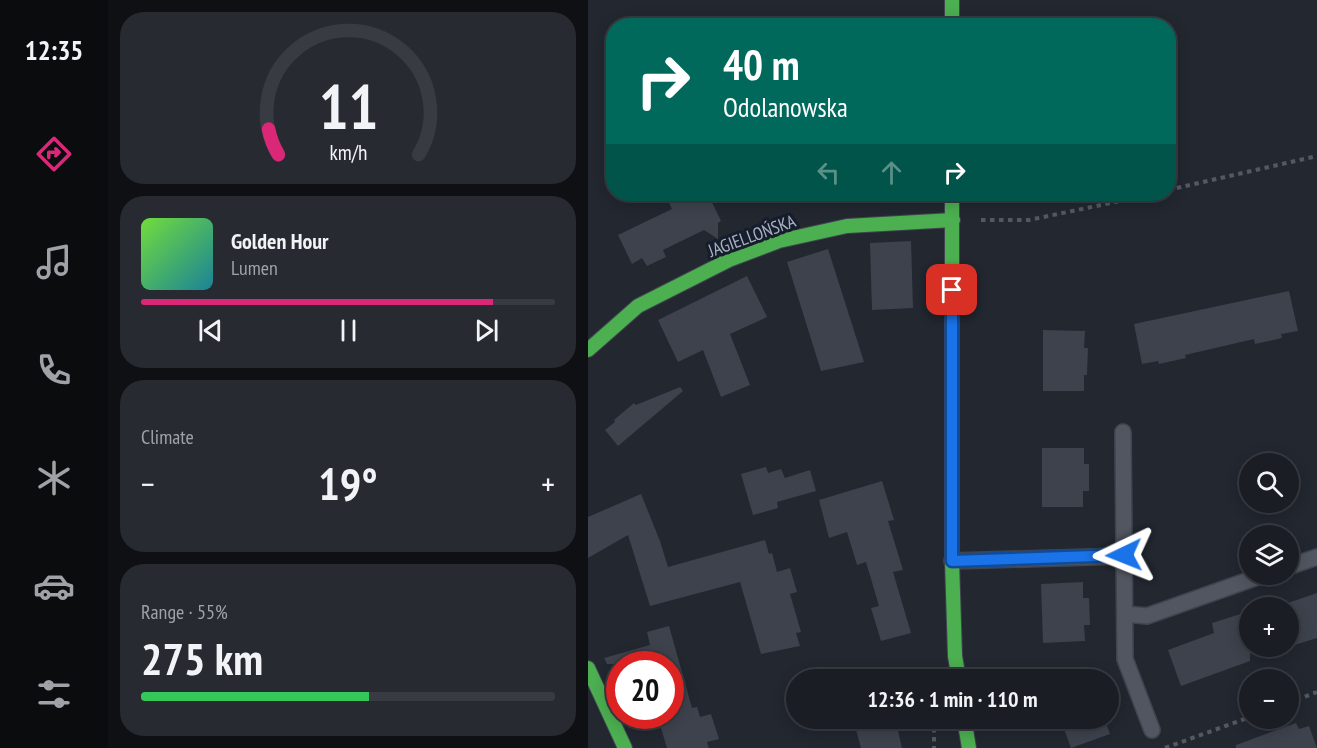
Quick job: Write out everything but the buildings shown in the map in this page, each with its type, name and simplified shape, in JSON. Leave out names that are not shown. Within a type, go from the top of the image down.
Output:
[{"type":"street","points":[[952,0],[952,18]]},
{"type":"street","points":[[952,201],[952,561],[957,669]]},
{"type":"street","name":"JAGIELLOŃSKA","points":[[588,350],[638,306],[729,260],[779,241],[847,226],[952,220]]},
{"type":"street","points":[[588,668],[625,748]]},
{"type":"street","points":[[966,729],[969,748]]},
{"type":"lane","points":[[1124,432],[1125,658],[1152,730]]},
{"type":"lane","points":[[952,561],[1124,555]]},
{"type":"lane","points":[[1299,563],[1317,556]]},
{"type":"lane","points":[[1125,614],[1147,616],[1239,584]]},
{"type":"path","points":[[1176,188],[1317,156]]},
{"type":"path","points":[[952,220],[1029,220],[1120,201]]},
{"type":"path","points":[[1299,699],[1317,692]]},
{"type":"path","points":[[1165,748],[1239,721]]},
{"type":"path","points":[[934,729],[934,748]]},
{"type":"traffic: fast","points":[[952,0],[952,18]]},
{"type":"traffic: fast","points":[[952,201],[952,561],[957,669]]},
{"type":"traffic: fast","points":[[588,350],[638,306],[729,260],[779,241],[847,226],[953,220]]},
{"type":"traffic: fast","points":[[588,668],[625,748]]},
{"type":"traffic: fast","points":[[966,729],[969,748]]},
{"type":"route","points":[[952,290],[952,561],[1124,555]]}]
